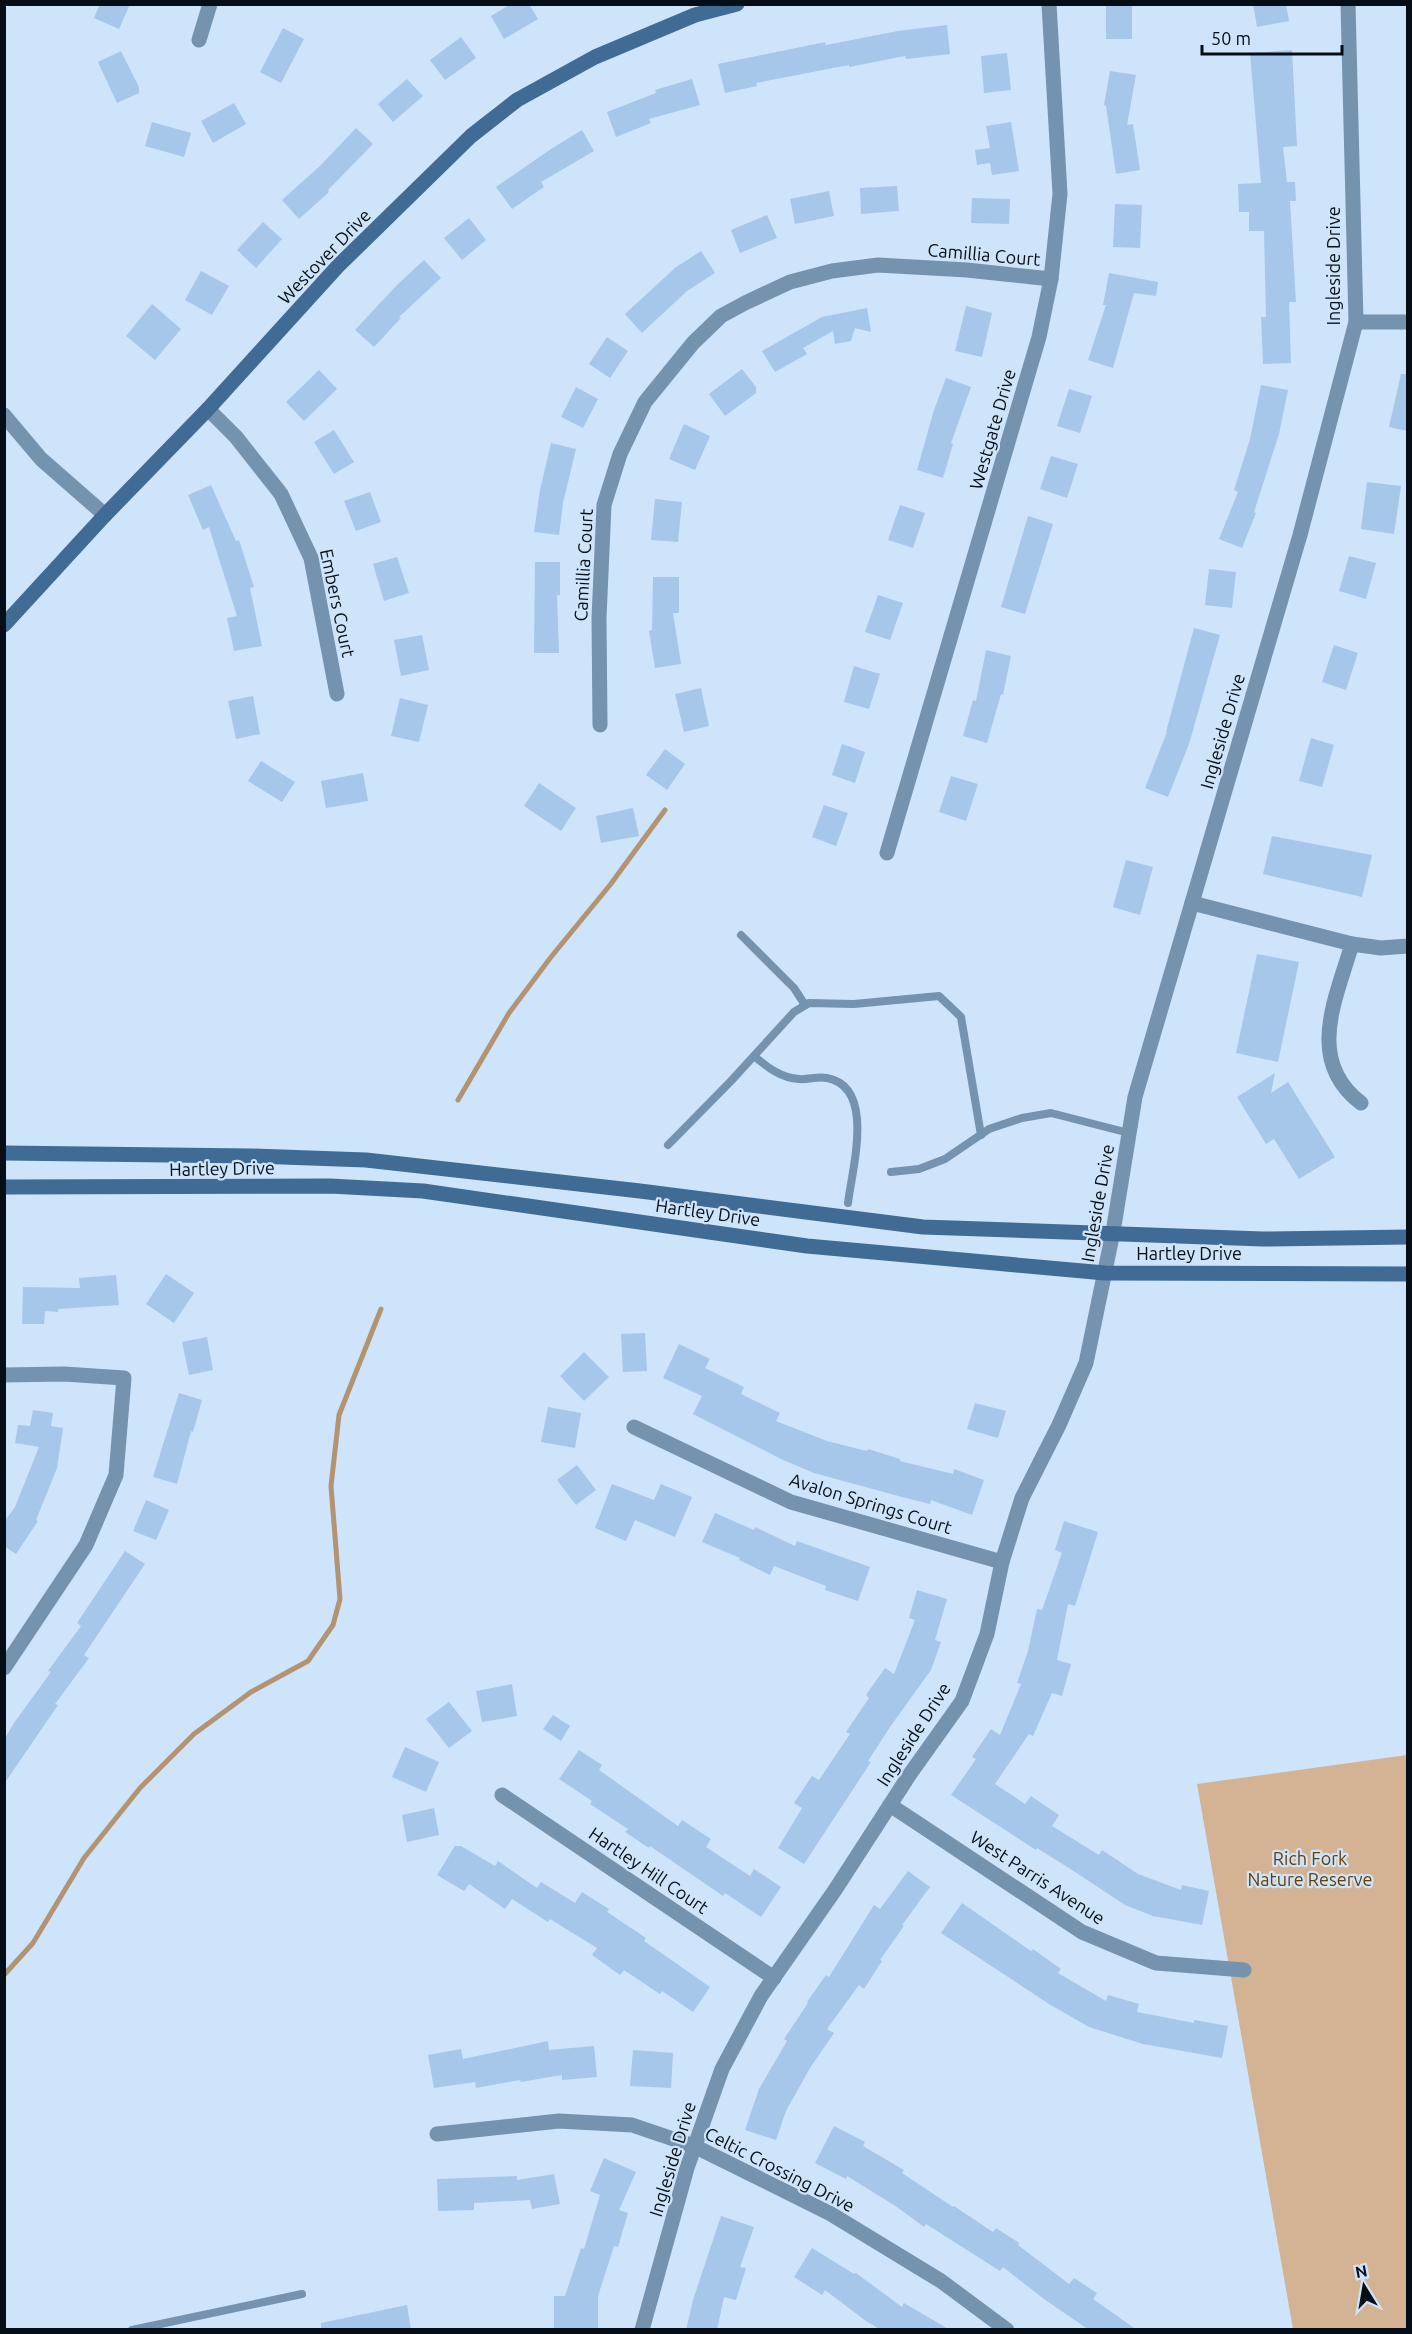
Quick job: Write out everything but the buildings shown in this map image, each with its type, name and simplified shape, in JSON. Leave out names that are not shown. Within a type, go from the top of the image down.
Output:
[{"type":"street","points":[[199,40],[210,4]]},
{"type":"street","name":"Westover Drive","points":[[4,625],[105,515],[208,409],[338,266],[471,136],[517,100],[595,57],[695,15],[737,4]]},
{"type":"street","name":"Westgate Drive","points":[[887,853],[1036,349],[1051,279],[1060,194],[1049,4]]},
{"type":"street","name":"Ingleside Drive","points":[[642,2330],[694,2146],[722,2069],[761,1996],[962,1701],[987,1634],[1002,1562],[1022,1498],[1059,1425],[1086,1363],[1113,1232],[1135,1097],[1300,535],[1356,322],[1348,4]]},
{"type":"street","name":"Camillia Court","points":[[600,724],[599,618],[604,505],[620,454],[645,402],[693,343],[721,316],[745,303],[790,282],[832,271],[878,265],[967,270],[1051,279]]},
{"type":"street","points":[[1356,322],[1407,322]]},
{"type":"street","name":"Embers Court","points":[[208,409],[236,437],[282,494],[311,558],[337,694]]},
{"type":"street","points":[[4,415],[41,459],[105,515]]},
{"type":"street","points":[[1191,903],[1352,944],[1381,948],[1407,946]]},
{"type":"street","points":[[1352,944],[1329,1024],[1328,1043],[1331,1063],[1338,1078],[1350,1094],[1361,1103]]},
{"type":"street","name":"Hartley Drive","points":[[4,1153],[366,1160],[640,1191],[923,1227],[1263,1239],[1407,1237]]},
{"type":"street","name":"Hartley Drive","points":[[4,1187],[330,1186],[423,1191],[807,1246],[1105,1273],[1407,1274]]},
{"type":"street","points":[[4,1375],[64,1374],[124,1378],[116,1475],[86,1545],[4,1668]]},
{"type":"street","name":"Avalon Springs Court","points":[[634,1427],[791,1502],[1002,1562]]},
{"type":"street","name":"Hartley Hill Court","points":[[502,1795],[774,1978]]},
{"type":"street","name":"West Parris Avenue","points":[[890,1805],[1082,1932],[1156,1962],[1244,1970]]},
{"type":"street","name":"Celtic Crossing Drive","points":[[437,2134],[559,2121],[632,2125],[694,2146],[831,2214],[941,2282],[1007,2330]]},
{"type":"lane","points":[[741,935],[794,988],[805,1005]]},
{"type":"lane","points":[[668,1145],[794,1012],[805,1005],[809,1003],[854,1004],[939,996],[961,1017],[981,1135]]},
{"type":"lane","points":[[754,1056],[774,1072],[797,1079],[827,1078],[844,1085],[855,1103],[858,1119],[848,1203]]},
{"type":"lane","points":[[891,1172],[919,1169],[945,1159],[989,1129],[1022,1118],[1051,1113],[1129,1133]]},
{"type":"lane","points":[[132,2330],[302,2294]]},
{"type":"green space","name":"Rich Fork Nature Reserve","points":[[1407,1755],[1407,2329],[1293,2329],[1197,1784]]},
{"type":"waterway","points":[[458,1100],[509,1013],[610,885],[665,810]]},
{"type":"waterway","points":[[4,1975],[33,1943],[84,1858],[140,1788],[194,1734],[251,1692],[308,1661],[333,1625],[340,1599],[331,1486],[339,1415],[381,1309]]}]
